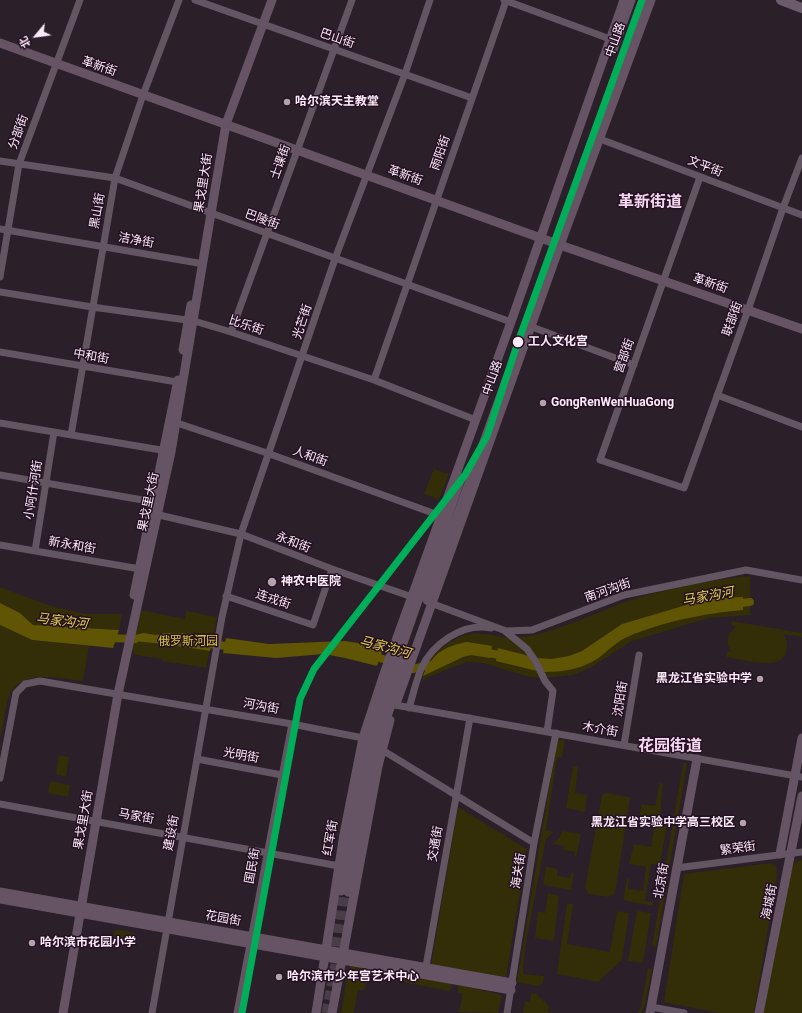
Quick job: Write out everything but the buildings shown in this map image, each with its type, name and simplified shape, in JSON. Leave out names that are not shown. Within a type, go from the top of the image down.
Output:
[{"type":"highway","points":[[781,0],[802,8]]},
{"type":"highway","points":[[798,0],[802,1]]},
{"type":"main road","name":"果戈里大街","points":[[261,23],[266,0]]},
{"type":"main road","name":"果戈里大街","points":[[57,1013],[78,909],[116,694],[134,611],[159,515],[168,451],[224,123],[261,23],[272,0]]},
{"type":"main road","points":[[332,1013],[382,750],[395,705],[395,675],[422,600],[532,327],[551,241],[610,39],[624,0]]},
{"type":"main road","name":"中山路","points":[[551,241],[631,0]]},
{"type":"main road","name":"中山路","points":[[405,650],[551,241],[643,0]]},
{"type":"main road","points":[[422,600],[441,516],[511,322],[600,139],[651,0]]},
{"type":"main road","name":"革新街","points":[[0,43],[551,241],[802,329]]},
{"type":"main road","name":"果戈里大街","points":[[173,421],[177,382],[191,321],[198,263],[209,212]]},
{"type":"main road","name":"果戈里大街","points":[[134,611],[140,569],[154,502],[168,451]]},
{"type":"main road","name":"红军街","points":[[359,811],[353,824],[345,892],[359,811],[366,761],[405,650]]},
{"type":"main road","name":"红军街","points":[[316,1013],[338,866],[363,738],[377,697],[395,675]]},
{"type":"main road","points":[[780,854],[798,776],[802,738]]},
{"type":"main road","name":"北京街","points":[[650,1011],[697,759]]},
{"type":"main road","name":"海城街","points":[[759,1013],[802,796]]},
{"type":"main road","points":[[344,834],[353,824]]},
{"type":"main road","name":"花园街","points":[[0,892],[78,909],[511,986]]},
{"type":"main road","name":"花园街","points":[[0,899],[78,909]]},
{"type":"main road","name":"果戈里大街","points":[[63,1013],[78,909]]},
{"type":"street","name":"分部街","points":[[0,278],[19,164],[80,0]]},
{"type":"street","name":"黑山街","points":[[72,435],[115,178],[143,95],[179,0]]},
{"type":"street","name":"巴山街","points":[[195,0],[472,98]]},
{"type":"street","name":"士课街","points":[[231,332],[352,0]]},
{"type":"street","name":"光芒街","points":[[215,656],[226,596],[241,534],[267,453],[303,356],[335,258],[405,74],[430,0]]},
{"type":"street","points":[[505,1],[610,39]]},
{"type":"street","name":"雨阳街","points":[[374,380],[505,1]]},
{"type":"street","name":"文平街","points":[[600,139],[802,216]]},
{"type":"street","name":"联部街","points":[[684,488],[748,310],[782,208],[802,158]]},
{"type":"street","name":"巴陵街","points":[[0,161],[115,178],[511,322]]},
{"type":"street","name":"营部街","points":[[684,488],[600,460],[700,177]]},
{"type":"street","name":"洁净街","points":[[0,230],[198,263]]},
{"type":"street","name":"比乐街","points":[[0,292],[93,308],[191,321],[231,332],[374,380],[476,420]]},
{"type":"street","points":[[532,327],[634,365]]},
{"type":"street","name":"中和街","points":[[0,352],[177,382]]},
{"type":"street","points":[[717,395],[802,427]]},
{"type":"street","name":"人和街","points":[[173,421],[267,453],[441,516]]},
{"type":"street","points":[[0,423],[168,451]]},
{"type":"street","name":"小阿什河街","points":[[35,551],[54,432]]},
{"type":"street","points":[[0,475],[154,502]]},
{"type":"street","name":"永和街","points":[[159,515],[241,534],[332,569],[422,600]]},
{"type":"street","name":"新永和街","points":[[0,545],[140,569]]},
{"type":"street","name":"连戎街","points":[[226,596],[313,625],[332,569]]},
{"type":"street","name":"南河沟街","points":[[422,600],[506,631],[532,630],[624,595],[746,570],[802,580]]},
{"type":"street","points":[[409,708],[422,668],[433,651],[444,640],[459,632],[471,628],[486,627],[506,631],[522,644],[536,662],[543,678],[553,691],[546,732]]},
{"type":"street","name":"沈阳街","points":[[624,745],[639,655]]},
{"type":"street","name":"建设街","points":[[152,1013],[215,656]]},
{"type":"street","name":"河沟街","points":[[0,778],[3,748],[16,693],[25,684],[40,680],[292,724],[363,738],[534,843]]},
{"type":"street","name":"木介街","points":[[395,705],[798,776]]},
{"type":"street","name":"交通街","points":[[425,971],[455,795],[470,718]]},
{"type":"street","name":"国民街","points":[[237,1013],[292,724]]},
{"type":"street","name":"海关街","points":[[507,1013],[534,843],[556,734]]},
{"type":"street","name":"光明街","points":[[196,759],[282,775]]},
{"type":"street","name":"马家街","points":[[0,804],[338,866]]},
{"type":"street","name":"繁荣街","points":[[676,868],[802,852]]},
{"type":"street","points":[[650,1011],[684,1013]]},
{"type":"green space","points":[[434,469],[449,474],[439,500],[424,494]]},
{"type":"green space","points":[[750,576],[750,615],[709,618],[632,641],[590,668],[573,675],[543,678],[530,677],[483,663],[467,662],[428,677],[422,682],[426,668],[434,656],[450,642],[468,634],[504,637],[523,637],[534,635],[570,624],[628,601],[658,592],[703,582]]},
{"type":"green space","points":[[0,587],[51,606],[86,614],[122,615],[119,630],[33,625],[20,613],[0,603]]},
{"type":"green space","name":"俄罗斯河园","points":[[140,610],[185,619],[186,611],[217,617],[206,668],[135,655],[132,649]]},
{"type":"green space","points":[[732,621],[802,633],[802,637],[783,634],[787,642],[787,649],[783,658],[777,662],[760,663],[726,657],[727,651],[732,652],[727,644],[729,634],[736,627],[731,625]]},
{"type":"green space","points":[[0,625],[32,640],[89,646],[83,681],[38,677],[27,679],[18,684],[11,692],[7,703],[0,739]]},
{"type":"green space","points":[[557,740],[565,740],[562,757],[557,757],[546,830],[554,832],[546,839],[525,948],[523,974],[544,976],[543,983],[538,986],[517,982]]},
{"type":"green space","points":[[59,755],[69,757],[66,777],[56,774]]},
{"type":"green space","points":[[683,763],[687,763],[656,947],[652,946]]},
{"type":"green space","points":[[573,766],[578,767],[575,793],[587,795],[585,812],[566,808]]},
{"type":"green space","points":[[50,781],[70,785],[68,797],[48,793]]},
{"type":"green space","points":[[660,782],[663,784],[660,817],[668,818],[660,865],[651,864],[645,901],[653,902],[653,906],[623,900],[627,878],[629,878],[628,889],[643,891],[646,867],[629,864],[634,844],[651,847],[655,824],[638,821],[642,804],[655,806]]},
{"type":"green space","points":[[605,793],[629,797],[630,799],[615,893],[609,897],[589,894],[585,888],[602,795]]},
{"type":"green space","points":[[458,807],[527,849],[506,977],[431,965]]},
{"type":"green space","points":[[562,831],[581,834],[576,857],[574,856],[575,852],[563,850],[564,846],[552,844],[559,838]]},
{"type":"green space","points":[[802,860],[802,1013],[763,1013],[790,869],[797,861]]},
{"type":"green space","points":[[771,863],[776,865],[777,875],[754,1013],[719,1013],[664,1002],[684,874]]},
{"type":"green space","points":[[546,866],[557,869],[557,876],[570,878],[571,873],[574,873],[571,890],[543,885]]},
{"type":"green space","points":[[548,893],[559,896],[554,941],[535,938],[538,911],[545,913]]},
{"type":"green space","points":[[567,903],[573,904],[567,944],[610,952],[617,911],[629,913],[622,960],[598,982],[557,974]]},
{"type":"green space","points":[[637,911],[651,913],[643,963],[628,961]]},
{"type":"green space","points":[[115,929],[135,933],[133,945],[113,941]]},
{"type":"green space","points":[[349,966],[398,974],[397,980],[369,976],[364,990],[358,990],[354,1013],[341,1013]]},
{"type":"green space","points":[[648,968],[652,969],[645,1004],[641,1013],[638,1013],[641,1006]]},
{"type":"green space","points":[[405,975],[452,984],[450,991],[403,982]]},
{"type":"green space","points":[[459,985],[502,995],[498,1013],[459,1012],[463,994],[457,993]]},
{"type":"green space","points":[[531,993],[536,994],[549,1006],[548,1012],[555,1013],[523,1013],[525,1002],[530,1002]]},
{"type":"shaded area","points":[[743,597],[743,610],[714,613],[654,627],[623,639],[597,659],[578,668],[565,671],[544,672],[538,658],[552,659],[569,656],[582,651],[622,624],[706,599]]},
{"type":"shaded area","points":[[0,603],[20,613],[33,625],[119,630],[113,648],[32,640],[0,625]]},
{"type":"shaded area","points":[[144,633],[156,635],[165,633],[184,633],[198,637],[214,634],[210,651],[178,646],[173,642],[164,644],[134,641],[135,635]]},
{"type":"shaded area","points":[[226,638],[269,644],[345,641],[384,647],[377,666],[324,654],[276,658],[223,653]]},
{"type":"shaded area","points":[[467,642],[492,646],[490,658],[471,655],[463,657],[423,676],[430,662],[440,652],[452,646]]},
{"type":"shaded area","points":[[498,648],[529,656],[537,671],[496,661]]},
{"type":"waterway","name":"马家沟河","points":[[733,604],[750,602]]},
{"type":"waterway","name":"马家沟河","points":[[107,638],[135,639]]},
{"type":"waterway","name":"马家沟河","points":[[200,643],[235,647]]},
{"type":"waterway","name":"马家沟河","points":[[480,651],[508,657]]},
{"type":"waterway","name":"马家沟河","points":[[371,655],[413,669],[429,665]]},
{"type":"tunnel","points":[[329,959],[341,891]]},
{"type":"tunnel","points":[[326,1013],[348,892]]},
{"type":"transit line","points":[[242,1013],[300,699],[314,669],[465,475],[487,436],[518,342],[642,0]]},
{"type":"place","name":"哈尔滨天主教堂","points":[[287,102]]},
{"type":"place","name":"工人文化宫","points":[[518,342]]},
{"type":"place","name":"GongRenWenHuaGong","points":[[543,403]]},
{"type":"place","name":"神农中医院","points":[[272,582]]},
{"type":"place","name":"黑龙江省实验中学","points":[[760,679]]},
{"type":"place","name":"黑龙江省实验中学高三校区","points":[[743,823]]},
{"type":"place","name":"哈尔滨市花园小学","points":[[32,943]]},
{"type":"place","name":"哈尔滨市少年宫艺术中心","points":[[279,977]]},
{"type":"district","name":"革新街道","points":[[650,203]]},
{"type":"district","name":"花园街道","points":[[670,747]]}]
